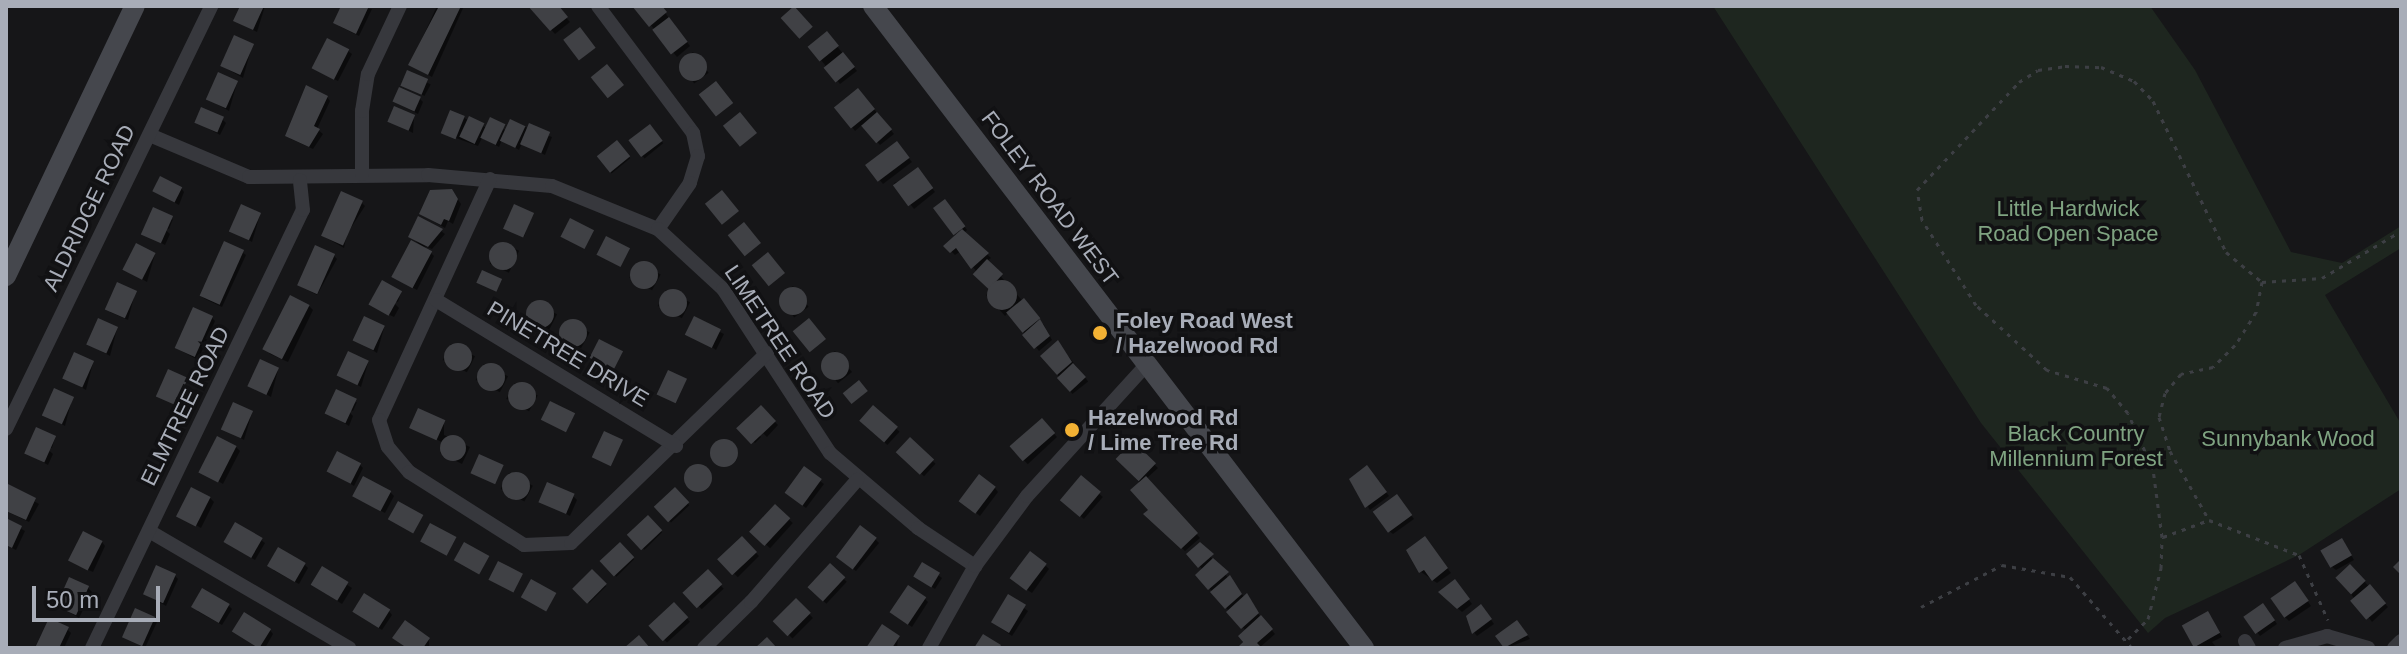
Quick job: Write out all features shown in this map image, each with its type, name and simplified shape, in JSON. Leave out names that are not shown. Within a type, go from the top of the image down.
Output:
[{"type":"main road","name":"ALDRIDGE ROAD","points":[[6,276],[135,6]]},
{"type":"main road","name":"FOLEY ROAD WEST","points":[[873,6],[1364,648]]},
{"type":"street","name":"ALDRIDGE ROAD","points":[[6,429],[152,136],[211,6]]},
{"type":"street","points":[[362,174],[362,111],[368,74],[400,6]]},
{"type":"street","points":[[598,6],[693,133],[698,156],[690,183],[658,229]]},
{"type":"street","name":"LIMETREE ROAD","points":[[152,136],[249,177],[300,180],[362,174],[490,179],[552,186],[658,229],[723,289],[767,353],[803,418],[857,480],[975,566]]},
{"type":"street","points":[[490,179],[379,420],[388,447],[409,472],[524,545],[571,543],[676,446],[767,353]]},
{"type":"street","name":"ELMTREE ROAD","points":[[92,648],[303,210],[300,180]]},
{"type":"street","name":"PINETREE DRIVE","points":[[436,300],[676,446]]},
{"type":"street","points":[[929,648],[975,566],[1044,476],[1147,364]]},
{"type":"street","points":[[704,648],[751,602],[857,480]]},
{"type":"street","points":[[149,531],[349,648]]},
{"type":"street","points":[[2285,648],[2327,636],[2368,648]]},
{"type":"street","points":[[2394,648],[2401,641]]},
{"type":"path","points":[[2128,639],[2148,619],[2161,568],[2162,537],[2153,469],[2128,413],[2107,388],[2047,370],[1976,305],[1922,220],[1917,190],[2019,82],[2038,70],[2101,67],[2134,81],[2153,101],[2226,252],[2262,282],[2322,278],[2401,231]]},
{"type":"path","points":[[2262,282],[2256,312],[2235,345],[2213,367],[2181,374],[2165,393],[2159,417],[2170,451],[2209,520],[2299,555],[2328,621],[2327,636]]},
{"type":"path","points":[[2162,537],[2209,520]]},
{"type":"path","points":[[1921,607],[2002,565],[2070,577],[2128,639],[2132,648]]},
{"type":"green space","name":"Little Hardwick Road Open Space","points":[[1713,6],[2150,6],[2195,70],[2291,252],[2342,263],[2401,226],[2401,248],[2325,295],[2401,424],[2401,489],[2299,555],[2165,618],[2148,633],[1981,423]]},
{"type":"building","points":[[240,6],[264,6],[253,30],[233,21]]},
{"type":"building","points":[[341,6],[369,6],[356,34],[333,23]]},
{"type":"building","points":[[432,6],[461,6],[428,75],[408,65],[438,8]]},
{"type":"building","points":[[528,6],[559,6],[568,17],[550,31]]},
{"type":"building","points":[[632,6],[662,6],[667,12],[649,27]]},
{"type":"building","points":[[794,6],[813,27],[799,39],[781,18]]},
{"type":"building","points":[[669,17],[688,42],[671,54],[652,30]]},
{"type":"building","points":[[580,27],[596,48],[579,60],[563,40]]},
{"type":"building","points":[[827,31],[839,46],[820,61],[808,47]]},
{"type":"building","points":[[234,35],[254,44],[240,75],[220,66]]},
{"type":"building","points":[[327,38],[349,49],[334,80],[312,68]]},
{"type":"building","points":[[843,52],[855,67],[836,82],[824,68]]},
{"type":"building","points":[[693,53],[703,57],[707,67],[703,77],[693,81],[683,77],[679,67],[683,57]]},
{"type":"building","points":[[607,64],[624,85],[608,98],[591,77]]},
{"type":"building","points":[[407,70],[428,79],[422,95],[400,86]]},
{"type":"building","points":[[218,72],[238,81],[226,108],[206,99]]},
{"type":"building","points":[[716,81],[733,103],[716,117],[699,95]]},
{"type":"building","points":[[306,85],[328,96],[314,126],[320,129],[309,147],[285,136]]},
{"type":"building","points":[[399,87],[421,97],[414,111],[392,102]]},
{"type":"building","points":[[858,88],[875,109],[851,128],[834,108]]},
{"type":"building","points":[[394,106],[415,115],[409,131],[387,122]]},
{"type":"building","points":[[201,107],[224,117],[217,132],[194,123]]},
{"type":"building","points":[[450,110],[465,116],[455,139],[441,133]]},
{"type":"building","points":[[740,112],[757,133],[740,147],[723,126]]},
{"type":"building","points":[[877,112],[892,129],[876,143],[861,126]]},
{"type":"building","points":[[469,116],[484,123],[475,144],[459,137]]},
{"type":"building","points":[[490,117],[505,124],[496,145],[480,138]]},
{"type":"building","points":[[510,119],[525,126],[515,148],[500,141]]},
{"type":"building","points":[[529,123],[550,132],[541,153],[520,144]]},
{"type":"building","points":[[650,124],[663,141],[641,157],[628,140]]},
{"type":"building","points":[[617,140],[630,156],[610,173],[597,156]]},
{"type":"building","points":[[897,141],[910,158],[878,182],[865,165]]},
{"type":"building","points":[[918,167],[933,188],[908,206],[893,185]]},
{"type":"building","points":[[160,176],[182,187],[175,202],[152,191]]},
{"type":"building","points":[[452,189],[458,199],[449,221],[444,219],[441,225],[419,214],[430,190]]},
{"type":"building","points":[[722,190],[739,211],[722,225],[705,204]]},
{"type":"building","points":[[341,191],[363,201],[343,246],[321,236]]},
{"type":"building","points":[[945,199],[965,226],[953,235],[933,208]]},
{"type":"building","points":[[241,204],[261,213],[249,240],[229,231]]},
{"type":"building","points":[[514,204],[534,213],[523,238],[503,229]]},
{"type":"building","points":[[153,207],[173,216],[161,243],[141,234]]},
{"type":"building","points":[[418,216],[443,229],[428,247],[408,237]]},
{"type":"building","points":[[570,218],[594,230],[585,249],[560,237]]},
{"type":"building","points":[[744,222],[761,243],[745,256],[728,235]]},
{"type":"building","points":[[962,229],[989,253],[971,269],[956,248],[950,253],[943,246]]},
{"type":"building","points":[[606,236],[630,248],[621,267],[596,255]]},
{"type":"building","points":[[411,240],[432,251],[412,288],[391,277]]},
{"type":"building","points":[[224,241],[244,250],[220,305],[200,296]]},
{"type":"building","points":[[503,242],[513,246],[517,256],[513,266],[503,270],[493,266],[489,256],[493,246]]},
{"type":"building","points":[[136,243],[156,253],[142,280],[122,270]]},
{"type":"building","points":[[315,245],[335,254],[317,294],[297,285]]},
{"type":"building","points":[[768,252],[785,273],[769,286],[752,265]]},
{"type":"building","points":[[987,259],[1003,274],[989,289],[973,274]]},
{"type":"building","points":[[644,261],[654,265],[658,275],[654,285],[644,289],[634,285],[630,275],[634,265]]},
{"type":"building","points":[[482,270],[502,279],[496,292],[476,283]]},
{"type":"building","points":[[382,280],[402,291],[389,316],[368,304]]},
{"type":"building","points":[[1002,280],[1013,284],[1017,295],[1013,306],[1002,310],[991,306],[987,295],[991,284]]},
{"type":"building","points":[[117,282],[137,291],[125,318],[105,309]]},
{"type":"building","points":[[793,287],[803,291],[807,301],[803,311],[793,315],[783,311],[779,301],[783,291]]},
{"type":"building","points":[[673,289],[683,293],[687,303],[683,313],[673,317],[663,313],[659,303],[663,293]]},
{"type":"building","points":[[290,295],[310,305],[282,359],[262,349]]},
{"type":"building","points":[[1024,298],[1040,318],[1022,333],[1006,312]]},
{"type":"building","points":[[540,300],[550,304],[554,314],[550,324],[540,328],[530,324],[526,314],[530,304]]},
{"type":"building","points":[[193,307],[213,316],[195,357],[175,348]]},
{"type":"building","points":[[364,316],[385,326],[373,350],[353,340]]},
{"type":"building","points":[[694,316],[721,329],[712,348],[685,335]]},
{"type":"building","points":[[98,318],[118,327],[106,353],[86,344]]},
{"type":"building","points":[[809,318],[826,339],[810,352],[793,331]]},
{"type":"building","points":[[573,319],[583,323],[587,333],[583,343],[573,347],[563,343],[559,333],[563,323]]},
{"type":"building","points":[[1040,319],[1050,336],[1034,349],[1022,335]]},
{"type":"building","points":[[599,339],[623,351],[614,370],[589,358]]},
{"type":"building","points":[[1058,340],[1072,362],[1057,375],[1040,356]]},
{"type":"building","points":[[458,343],[468,347],[472,357],[468,367],[458,371],[448,367],[444,357],[448,347]]},
{"type":"building","points":[[348,351],[369,361],[357,385],[337,375]]},
{"type":"building","points":[[74,352],[94,361],[82,387],[62,378]]},
{"type":"building","points":[[835,352],[845,356],[849,366],[845,376],[835,380],[825,376],[821,366],[825,356]]},
{"type":"building","points":[[260,359],[279,368],[266,395],[247,386]]},
{"type":"building","points":[[491,363],[501,367],[505,377],[501,387],[491,391],[481,387],[477,377],[481,367]]},
{"type":"building","points":[[1073,363],[1086,377],[1070,392],[1057,378]]},
{"type":"building","points":[[168,369],[188,378],[176,405],[156,396]]},
{"type":"building","points":[[668,370],[687,379],[676,403],[657,394]]},
{"type":"building","points":[[859,380],[868,391],[851,404],[843,393]]},
{"type":"building","points":[[522,382],[532,386],[536,396],[532,406],[522,410],[512,406],[508,396],[512,386]]},
{"type":"building","points":[[54,388],[74,397],[62,424],[42,415]]},
{"type":"building","points":[[336,389],[357,399],[345,423],[325,413]]},
{"type":"building","points":[[550,401],[575,413],[566,432],[541,420]]},
{"type":"building","points":[[233,402],[253,411],[241,438],[221,429]]},
{"type":"building","points":[[761,405],[776,421],[751,444],[736,428]]},
{"type":"building","points":[[873,405],[898,427],[884,442],[859,421]]},
{"type":"building","points":[[418,408],[445,420],[436,440],[409,428]]},
{"type":"building","points":[[1042,418],[1055,433],[1023,461],[1010,446]]},
{"type":"building","points":[[36,427],[56,436],[44,462],[24,453]]},
{"type":"building","points":[[604,431],[623,440],[611,466],[592,457]]},
{"type":"building","points":[[453,435],[463,438],[466,448],[463,458],[453,461],[443,458],[440,448],[443,438]]},
{"type":"building","points":[[217,436],[237,446],[218,483],[198,473]]},
{"type":"building","points":[[910,437],[934,460],[920,475],[896,452]]},
{"type":"building","points":[[724,439],[734,443],[738,453],[734,463],[724,467],[714,463],[710,453],[714,443]]},
{"type":"building","points":[[1133,441],[1156,463],[1139,481],[1116,459]]},
{"type":"building","points":[[337,451],[361,463],[351,484],[327,471]]},
{"type":"building","points":[[479,454],[504,465],[495,484],[470,473]]},
{"type":"building","points":[[698,464],[708,468],[712,478],[708,488],[698,492],[688,488],[684,478],[688,468]]},
{"type":"building","points":[[1367,465],[1387,492],[1365,508],[1349,479]]},
{"type":"building","points":[[804,466],[822,479],[802,506],[785,493]]},
{"type":"building","points":[[516,472],[526,476],[530,486],[526,496],[516,500],[506,496],[502,486],[506,476]]},
{"type":"building","points":[[979,474],[996,487],[975,514],[959,501]]},
{"type":"building","points":[[1081,475],[1101,492],[1080,517],[1060,500]]},
{"type":"building","points":[[363,476],[391,491],[380,511],[352,496]]},
{"type":"building","points":[[1146,476],[1198,533],[1181,549],[1143,514],[1148,510],[1130,490]]},
{"type":"building","points":[[547,482],[575,494],[566,514],[538,502]]},
{"type":"building","points":[[8,484],[36,498],[26,520],[6,511]]},
{"type":"building","points":[[191,487],[211,497],[196,526],[176,516]]},
{"type":"building","points":[[675,487],[689,502],[668,522],[654,507]]},
{"type":"building","points":[[1397,494],[1412,515],[1388,533],[1373,512]]},
{"type":"building","points":[[398,501],[423,515],[413,533],[388,519]]},
{"type":"building","points":[[775,504],[790,518],[764,546],[749,532]]},
{"type":"building","points":[[648,515],[662,530],[641,550],[627,535]]},
{"type":"building","points":[[6,518],[22,526],[12,548],[6,545]]},
{"type":"building","points":[[235,522],[263,538],[251,558],[223,542]]},
{"type":"building","points":[[430,523],[456,537],[447,556],[420,542]]},
{"type":"building","points":[[860,525],[877,538],[853,570],[836,557]]},
{"type":"building","points":[[83,531],[103,541],[88,570],[68,560]]},
{"type":"building","points":[[742,536],[757,552],[732,575],[717,559]]},
{"type":"building","points":[[1425,536],[1448,568],[1432,581],[1424,570],[1419,573],[1406,550]]},
{"type":"building","points":[[2342,538],[2352,555],[2330,568],[2320,551]]},
{"type":"building","points":[[464,542],[489,556],[479,574],[454,560]]},
{"type":"building","points":[[620,542],[634,557],[614,576],[600,561]]},
{"type":"building","points":[[1200,542],[1214,554],[1198,568],[1186,554]]},
{"type":"building","points":[[278,547],[306,563],[295,582],[267,566]]},
{"type":"building","points":[[1030,551],[1047,564],[1026,591],[1010,578]]},
{"type":"building","points":[[1213,558],[1229,572],[1208,590],[1195,575]]},
{"type":"building","points":[[2401,559],[2401,575],[2393,567]]},
{"type":"building","points":[[498,561],[523,574],[513,592],[488,580]]},
{"type":"building","points":[[922,562],[940,573],[931,587],[913,577]]},
{"type":"building","points":[[830,563],[845,577],[823,601],[807,587]]},
{"type":"building","points":[[2350,564],[2366,581],[2351,594],[2335,578]]},
{"type":"building","points":[[156,565],[176,574],[163,603],[143,594]]},
{"type":"building","points":[[322,566],[349,582],[337,601],[311,585]]},
{"type":"building","points":[[592,569],[607,584],[587,604],[572,589]]},
{"type":"building","points":[[708,569],[722,584],[697,608],[682,593]]},
{"type":"building","points":[[1230,575],[1242,594],[1225,609],[1210,592]]},
{"type":"building","points":[[69,577],[89,586],[76,615],[56,606]]},
{"type":"building","points":[[531,579],[556,593],[546,611],[521,597]]},
{"type":"building","points":[[1455,579],[1470,599],[1457,609],[1438,592]]},
{"type":"building","points":[[2295,581],[2309,601],[2284,618],[2270,598]]},
{"type":"building","points":[[2370,584],[2386,603],[2366,620],[2350,601]]},
{"type":"building","points":[[908,585],[926,597],[908,625],[890,612]]},
{"type":"building","points":[[202,588],[230,604],[219,623],[191,607]]},
{"type":"building","points":[[364,593],[390,609],[379,628],[352,612]]},
{"type":"building","points":[[1247,593],[1259,613],[1241,629],[1226,612]]},
{"type":"building","points":[[1008,594],[1026,605],[1009,633],[991,622]]},
{"type":"building","points":[[796,598],[811,613],[788,636],[773,621]]},
{"type":"building","points":[[674,602],[688,617],[663,641],[648,626]]},
{"type":"building","points":[[2263,603],[2275,620],[2255,634],[2243,617]]},
{"type":"building","points":[[1481,604],[1492,619],[1472,634],[1466,616]]},
{"type":"building","points":[[135,608],[155,617],[142,646],[122,637]]},
{"type":"building","points":[[2208,611],[2220,633],[2194,647],[2182,626]]},
{"type":"building","points":[[244,612],[271,629],[259,648],[232,632]]},
{"type":"building","points":[[1261,615],[1273,629],[1257,643],[1262,648],[1237,648],[1243,642],[1238,636]]},
{"type":"building","points":[[49,618],[69,627],[59,648],[35,648]]},
{"type":"building","points":[[405,620],[430,638],[423,648],[407,648],[392,638]]},
{"type":"building","points":[[1517,620],[1528,635],[1504,648],[1495,636]]},
{"type":"building","points":[[882,624],[900,636],[892,648],[866,648]]},
{"type":"building","points":[[983,634],[1001,645],[999,648],[974,648]]},
{"type":"building","points":[[639,635],[650,648],[624,648]]},
{"type":"building","points":[[767,637],[777,648],[755,648]]},
{"type":"place","name":"Foley Road West / Hazelwood Rd","points":[[1100,333]]},
{"type":"place","name":"Hazelwood Rd / Lime Tree Rd","points":[[1072,430]]},
{"type":"park label","name":"Sunnybank Wood","points":[[2288,439]]},
{"type":"park label","name":"Black Country Millennium Forest","points":[[2076,446]]}]
